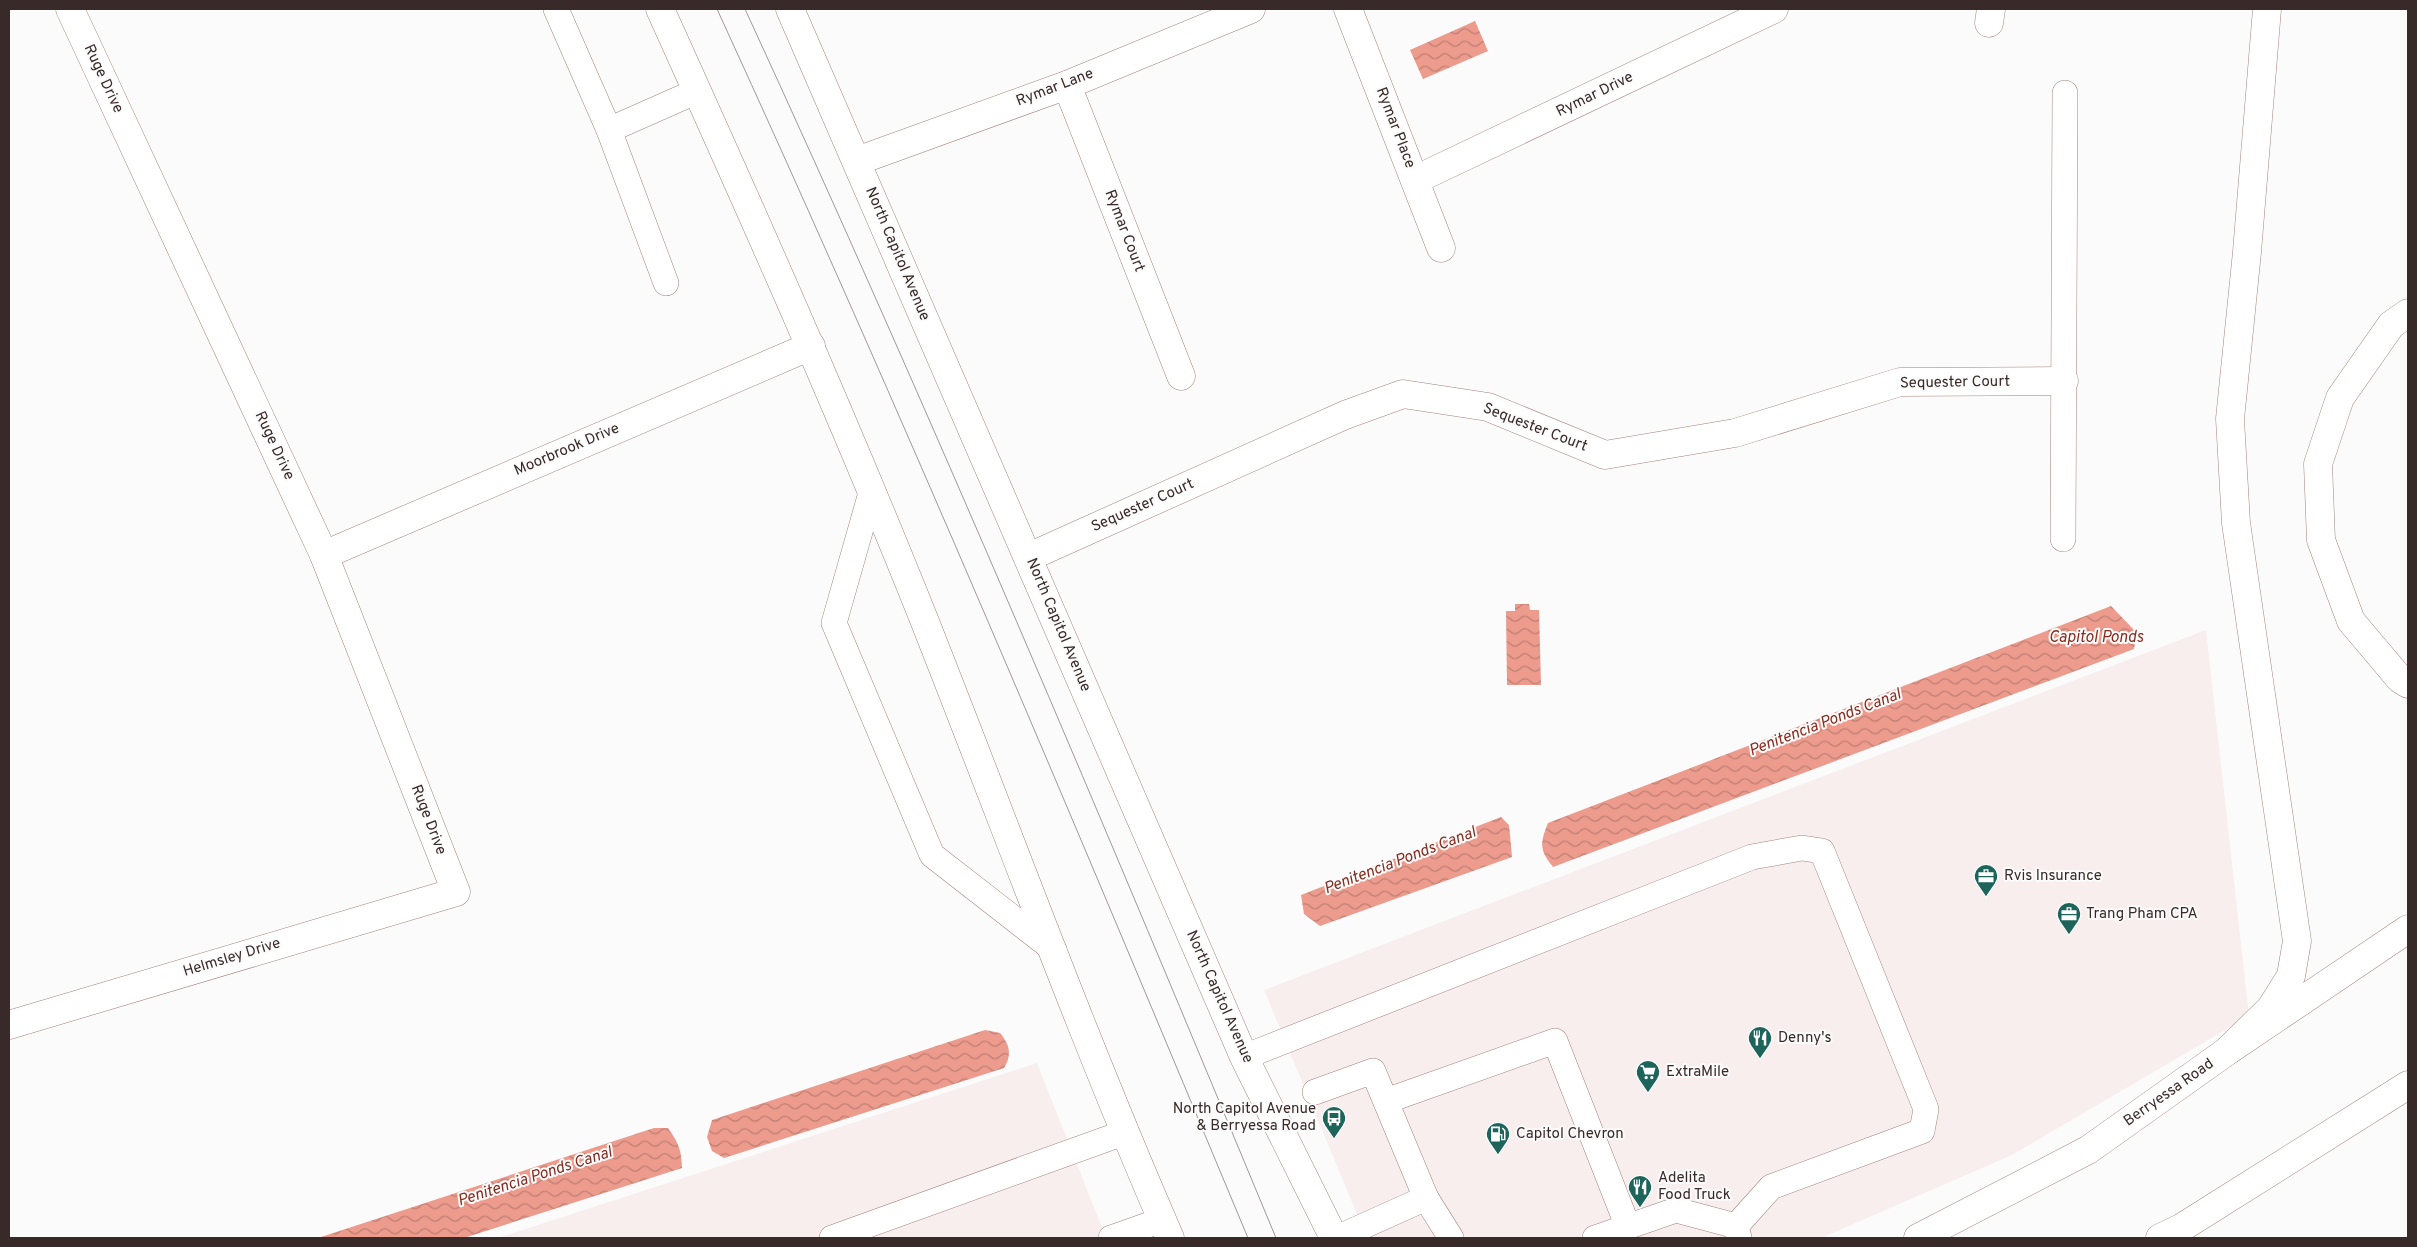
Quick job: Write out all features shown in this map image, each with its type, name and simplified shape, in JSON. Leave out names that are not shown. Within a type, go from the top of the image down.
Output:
[{"type":"main road","name":"Ruge Drive","points":[[70,9],[324,554],[456,892]]},
{"type":"main road","points":[[660,9],[810,346],[921,612],[1166,1229]]},
{"type":"main road","name":"North Capitol Avenue","points":[[790,9],[1244,1057],[1336,1238]]},
{"type":"main road","name":"Rymar Lane","points":[[857,161],[1067,85],[1251,9]]},
{"type":"main road","name":"Rymar Place","points":[[1348,9],[1441,248]]},
{"type":"main road","name":"Rymar Drive","points":[[1415,180],[1774,9]]},
{"type":"main road","points":[[2226,1052],[2271,1008],[2291,976],[2296,941],[2236,523],[2230,419],[2248,242],[2267,9]]},
{"type":"main road","name":"Rymar Court","points":[[1067,85],[1181,376]]},
{"type":"main road","points":[[2408,313],[2391,325],[2340,398],[2318,464],[2321,540],[2351,620],[2400,679],[2408,684]]},
{"type":"main road","name":"Moorbrook Drive","points":[[324,554],[810,346]]},
{"type":"main road","name":"Sequester Court","points":[[1029,557],[1345,415],[1403,394],[1488,407],[1604,455],[1735,434],[1900,382],[2064,381]]},
{"type":"main road","name":"Helmsley Drive","points":[[9,1025],[456,892]]},
{"type":"main road","name":"Berryessa Road","points":[[1918,1238],[2088,1150],[2226,1052],[2408,929]]},
{"type":"main road","points":[[2160,1238],[2190,1223],[2408,1085]]},
{"type":"lane","points":[[556,9],[609,130],[666,283]]},
{"type":"lane","points":[[609,130],[697,91]]},
{"type":"lane","points":[[2063,539],[2065,93]]},
{"type":"lane","points":[[871,493],[834,623],[932,854],[1054,950]]},
{"type":"lane","points":[[1244,1057],[1752,857],[1802,848],[1822,852],[1926,1109],[1922,1131],[1771,1187],[1737,1232],[1676,1210],[1595,1238]]},
{"type":"lane","points":[[1386,1101],[1555,1040],[1628,1227]]},
{"type":"lane","points":[[1315,1092],[1373,1071],[1426,1198],[1451,1238]]},
{"type":"lane","points":[[832,1238],[1126,1132]]},
{"type":"lane","points":[[1336,1238],[1426,1198]]},
{"type":"lane","points":[[1112,1238],[1166,1229]]},
{"type":"shaded area","points":[[2206,630],[2249,1016],[2012,1155],[1821,1238],[1367,1238],[1264,990]]},
{"type":"shaded area","points":[[1037,1063],[1106,1238],[498,1238]]},
{"type":"water","points":[[1475,21],[1488,51],[1423,79],[1410,50]]},
{"type":"water","points":[[1515,604],[1529,604],[1530,610],[1539,610],[1541,685],[1507,685],[1506,611],[1515,611]]},
{"type":"water","name":"Capitol Ponds","points":[[2111,606],[2137,633],[2134,649],[1553,867],[1545,856],[1542,841],[1548,823]]},
{"type":"water","name":"Penitencia Ponds Canal","points":[[1501,817],[1509,825],[1512,857],[1320,926],[1304,914],[1301,895]]},
{"type":"water","points":[[985,1030],[1000,1033],[1008,1046],[1009,1054],[1004,1068],[724,1158],[712,1151],[707,1137],[712,1120]]},
{"type":"water","name":"Penitencia Ponds Canal","points":[[654,1128],[668,1128],[675,1138],[679,1147],[682,1168],[464,1238],[318,1238]]},
{"type":"tram line","points":[[717,9],[921,467],[1248,1238]]},
{"type":"tram line","points":[[745,9],[883,314],[950,468],[1147,929],[1276,1238]]},
{"type":"place","name":"Rvis Insurance","points":[[1986,897]]},
{"type":"place","name":"Trang Pham CPA","points":[[2069,935]]},
{"type":"place","name":"Denny's","points":[[1760,1059]]},
{"type":"place","name":"ExtraMile","points":[[1648,1093]]},
{"type":"place","name":"North Capitol Avenue & Berryessa Road","points":[[1334,1139]]},
{"type":"place","name":"Capitol Chevron","points":[[1498,1155]]},
{"type":"place","name":"Adelita Food Truck","points":[[1640,1208]]}]
